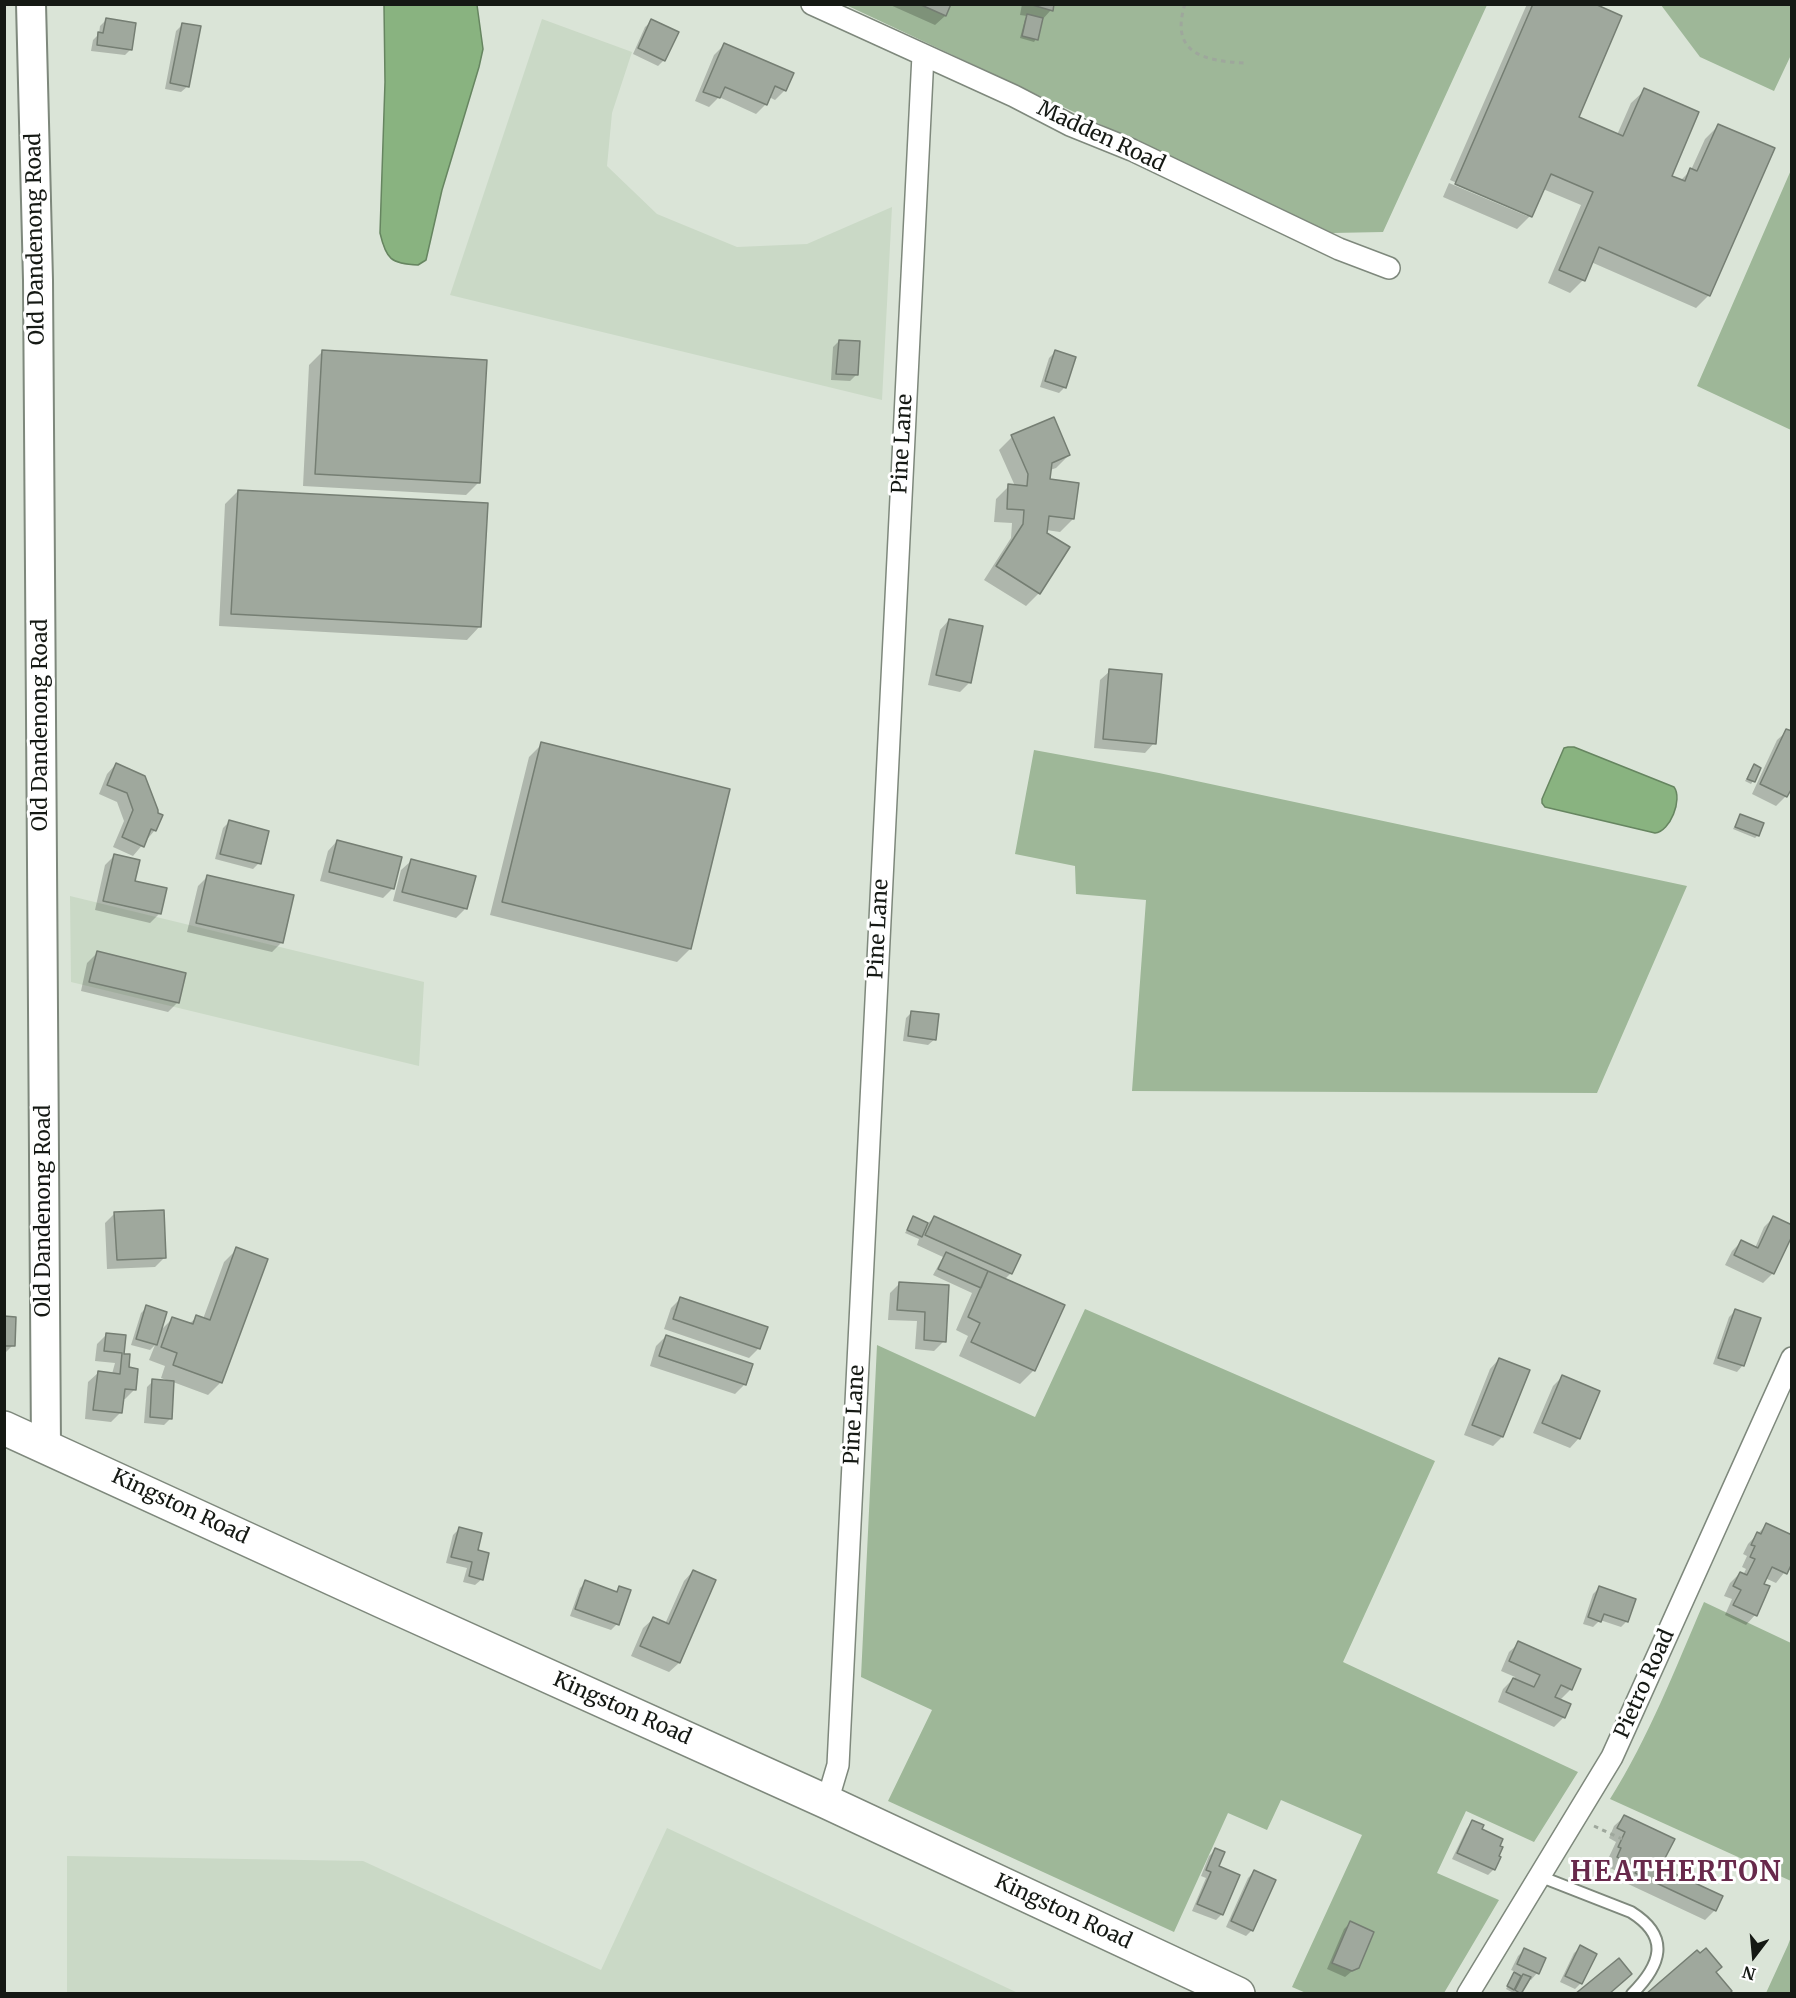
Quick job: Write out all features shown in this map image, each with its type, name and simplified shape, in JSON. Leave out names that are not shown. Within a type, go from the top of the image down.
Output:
[{"type":"main road","name":"Old Dandenong Road","points":[[31,4],[38,292],[45,1445]]},
{"type":"main road","name":"Kingston Road","points":[[4,1428],[827,1802],[1238,1994]]},
{"type":"street","name":"Madden Road","points":[[812,4],[1070,124],[1132,150],[1339,249],[1389,268]]},
{"type":"street","name":"Pine Lane","points":[[827,1802],[838,1765],[923,55]]},
{"type":"street","name":"Pietro Road","points":[[1468,1994],[1612,1757],[1791,1358]]},
{"type":"lane","points":[[1539,1876],[1631,1912],[1650,1926],[1658,1948],[1656,1960],[1647,1979],[1632,1994]]},
{"type":"path","points":[[1185,4],[1180,30],[1185,43],[1205,57],[1222,62],[1245,63]]},
{"type":"path","points":[[1590,1834],[1595,1825],[1622,1839]]},
{"type":"shaded area","points":[[384,5],[477,5],[483,49],[442,190],[426,260],[418,265],[402,263],[391,258],[385,249],[380,233],[385,82]]},
{"type":"shaded area","points":[[846,5],[1487,5],[1383,232],[1332,233]]},
{"type":"shaded area","points":[[1661,5],[1791,5],[1791,55],[1774,91],[1700,57]]},
{"type":"shaded area","points":[[542,19],[632,52],[612,113],[607,166],[657,214],[737,247],[807,244],[892,207],[882,400],[450,295]]},
{"type":"shaded area","points":[[1792,170],[1791,430],[1697,386]]},
{"type":"shaded area","points":[[1574,747],[1674,787],[1676,807],[1666,827],[1655,833],[1545,807],[1542,799],[1564,748]]},
{"type":"shaded area","points":[[1034,750],[1159,773],[1687,886],[1597,1093],[1132,1091],[1146,900],[1076,894],[1075,866],[1015,854]]},
{"type":"shaded area","points":[[70,896],[424,982],[419,1066],[71,982]]},
{"type":"shaded area","points":[[1085,1309],[1435,1461],[1343,1662],[1578,1772],[1534,1842],[1466,1811],[1437,1873],[1499,1900],[1444,1993],[1306,1993],[1292,1987],[1362,1835],[1281,1800],[1267,1830],[1228,1813],[1174,1932],[888,1801],[932,1710],[861,1677],[877,1345],[1035,1417]]},
{"type":"shaded area","points":[[1704,1602],[1791,1643],[1791,1881],[1610,1799],[1649,1727]]},
{"type":"shaded area","points":[[667,1828],[1018,1993],[67,1993],[67,1856],[363,1861],[601,1970]]},
{"type":"shaded area","points":[[1791,1937],[1791,1993],[1766,1993],[1788,1945]]},
{"type":"building","points":[[919,4],[951,4],[946,16]]},
{"type":"building","points":[[1029,4],[1054,4],[1053,11]]},
{"type":"building","points":[[1533,4],[1595,4],[1622,16],[1579,117],[1623,136],[1644,88],[1699,112],[1672,176],[1685,181],[1690,168],[1697,171],[1718,124],[1775,148],[1710,296],[1599,247],[1585,281],[1559,270],[1593,192],[1551,174],[1532,217],[1455,184]]},
{"type":"building","points":[[1027,14],[1043,18],[1038,40],[1022,36]]},
{"type":"building","points":[[106,18],[136,23],[132,50],[97,45],[98,32],[103,33]]},
{"type":"building","points":[[651,19],[679,32],[665,61],[638,48]]},
{"type":"building","points":[[182,23],[201,26],[189,87],[170,83]]},
{"type":"building","points":[[724,43],[794,73],[786,91],[775,86],[767,105],[725,87],[720,98],[703,92]]},
{"type":"building","points":[[839,340],[860,341],[858,375],[836,374]]},
{"type":"building","points":[[322,350],[487,360],[480,483],[315,474]]},
{"type":"building","points":[[1055,350],[1076,357],[1066,388],[1045,381]]},
{"type":"building","points":[[1054,417],[1070,455],[1052,463],[1050,479],[1079,483],[1074,519],[1049,516],[1047,533],[1070,547],[1040,594],[996,566],[1023,524],[1024,510],[1007,509],[1008,484],[1027,486],[1028,474],[1011,435]]},
{"type":"building","points":[[238,490],[488,503],[481,627],[231,614]]},
{"type":"building","points":[[949,619],[983,626],[971,683],[936,675]]},
{"type":"building","points":[[1109,669],[1162,674],[1156,744],[1103,739]]},
{"type":"building","points":[[1786,729],[1792,731],[1792,788],[1787,797],[1760,784]]},
{"type":"building","points":[[541,742],[730,789],[691,949],[502,902]]},
{"type":"building","points":[[116,763],[145,776],[158,813],[163,815],[156,831],[151,829],[144,847],[122,837],[133,810],[127,793],[107,785]]},
{"type":"building","points":[[1754,764],[1761,768],[1755,782],[1747,779]]},
{"type":"building","points":[[1740,814],[1764,823],[1759,836],[1735,827]]},
{"type":"building","points":[[229,820],[269,831],[261,864],[220,854]]},
{"type":"building","points":[[337,840],[402,857],[394,889],[329,872]]},
{"type":"building","points":[[114,854],[140,860],[135,881],[167,888],[161,914],[103,901]]},
{"type":"building","points":[[411,859],[476,876],[467,909],[402,892]]},
{"type":"building","points":[[207,875],[294,895],[283,943],[196,923]]},
{"type":"building","points":[[97,951],[186,973],[179,1003],[89,982]]},
{"type":"building","points":[[911,1011],[939,1014],[936,1040],[908,1036]]},
{"type":"building","points":[[164,1210],[166,1258],[117,1260],[114,1212]]},
{"type":"building","points":[[913,1216],[928,1223],[922,1237],[907,1230]]},
{"type":"building","points":[[934,1216],[1021,1255],[1012,1274],[925,1235]]},
{"type":"building","points":[[1773,1216],[1792,1225],[1792,1236],[1774,1274],[1734,1255],[1741,1240],[1758,1248]]},
{"type":"building","points":[[236,1247],[268,1259],[222,1383],[173,1365],[177,1353],[161,1347],[172,1317],[193,1324],[196,1315],[210,1320]]},
{"type":"building","points":[[946,1252],[988,1271],[981,1288],[938,1269]]},
{"type":"building","points":[[988,1271],[1065,1305],[1035,1371],[971,1342],[980,1323],[968,1317]]},
{"type":"building","points":[[899,1282],[949,1285],[946,1342],[924,1340],[925,1312],[897,1310]]},
{"type":"building","points":[[680,1297],[768,1327],[760,1349],[673,1319]]},
{"type":"building","points":[[146,1305],[167,1312],[157,1345],[136,1339]]},
{"type":"building","points":[[1735,1309],[1761,1318],[1744,1366],[1718,1358]]},
{"type":"building","points":[[4,1316],[16,1317],[15,1346],[4,1346]]},
{"type":"building","points":[[106,1333],[126,1335],[124,1354],[130,1354],[129,1367],[138,1369],[136,1390],[125,1389],[122,1413],[93,1410],[98,1371],[120,1374],[122,1353],[104,1351]]},
{"type":"building","points":[[666,1335],[753,1364],[746,1385],[659,1356]]},
{"type":"building","points":[[1499,1358],[1530,1370],[1503,1437],[1472,1425]]},
{"type":"building","points":[[1562,1375],[1600,1391],[1580,1439],[1542,1423]]},
{"type":"building","points":[[152,1379],[174,1381],[172,1419],[150,1417]]},
{"type":"building","points":[[1766,1523],[1792,1535],[1792,1563],[1787,1574],[1772,1567],[1764,1584],[1770,1586],[1757,1616],[1733,1605],[1741,1590],[1733,1586],[1740,1572],[1747,1575],[1755,1559],[1750,1557],[1755,1546],[1751,1545],[1757,1532],[1761,1534]]},
{"type":"building","points":[[459,1527],[482,1533],[478,1550],[489,1553],[483,1580],[469,1576],[472,1562],[451,1557]]},
{"type":"building","points":[[693,1570],[716,1580],[680,1663],[640,1646],[653,1617],[669,1624]]},
{"type":"building","points":[[585,1580],[617,1592],[619,1586],[631,1590],[619,1625],[575,1609]]},
{"type":"building","points":[[1599,1586],[1636,1599],[1628,1622],[1604,1614],[1601,1622],[1588,1617]]},
{"type":"building","points":[[1518,1641],[1581,1669],[1572,1690],[1561,1685],[1555,1697],[1571,1704],[1565,1718],[1506,1692],[1513,1678],[1534,1687],[1540,1675],[1509,1661]]},
{"type":"building","points":[[1624,1815],[1675,1839],[1663,1862],[1658,1860],[1656,1865],[1723,1896],[1716,1911],[1635,1873],[1638,1867],[1617,1857],[1621,1848],[1618,1847],[1625,1832],[1617,1828]]},
{"type":"building","points":[[1472,1820],[1484,1825],[1482,1829],[1503,1839],[1500,1846],[1503,1847],[1499,1856],[1501,1857],[1495,1870],[1457,1853]]},
{"type":"building","points":[[1215,1848],[1225,1852],[1219,1866],[1240,1875],[1223,1915],[1197,1904],[1211,1872],[1206,1870]]},
{"type":"building","points":[[1254,1870],[1276,1880],[1253,1931],[1231,1921]]},
{"type":"building","points":[[1350,1921],[1374,1932],[1359,1968],[1352,1971],[1332,1963]]},
{"type":"building","points":[[1580,1945],[1597,1954],[1582,1984],[1565,1976]]},
{"type":"building","points":[[1524,1948],[1546,1958],[1539,1974],[1517,1964]]},
{"type":"building","points":[[1706,1948],[1722,1967],[1716,1972],[1732,1991],[1729,1994],[1646,1994],[1697,1950],[1700,1953]]},
{"type":"building","points":[[1619,1958],[1632,1974],[1609,1994],[1575,1994]]},
{"type":"building","points":[[1514,1972],[1521,1976],[1514,1990],[1507,1986]]},
{"type":"building","points":[[1523,1974],[1531,1977],[1521,1994],[1515,1990]]},
{"type":"district","name":"HEATHERTON","points":[[1676,1873]]}]
